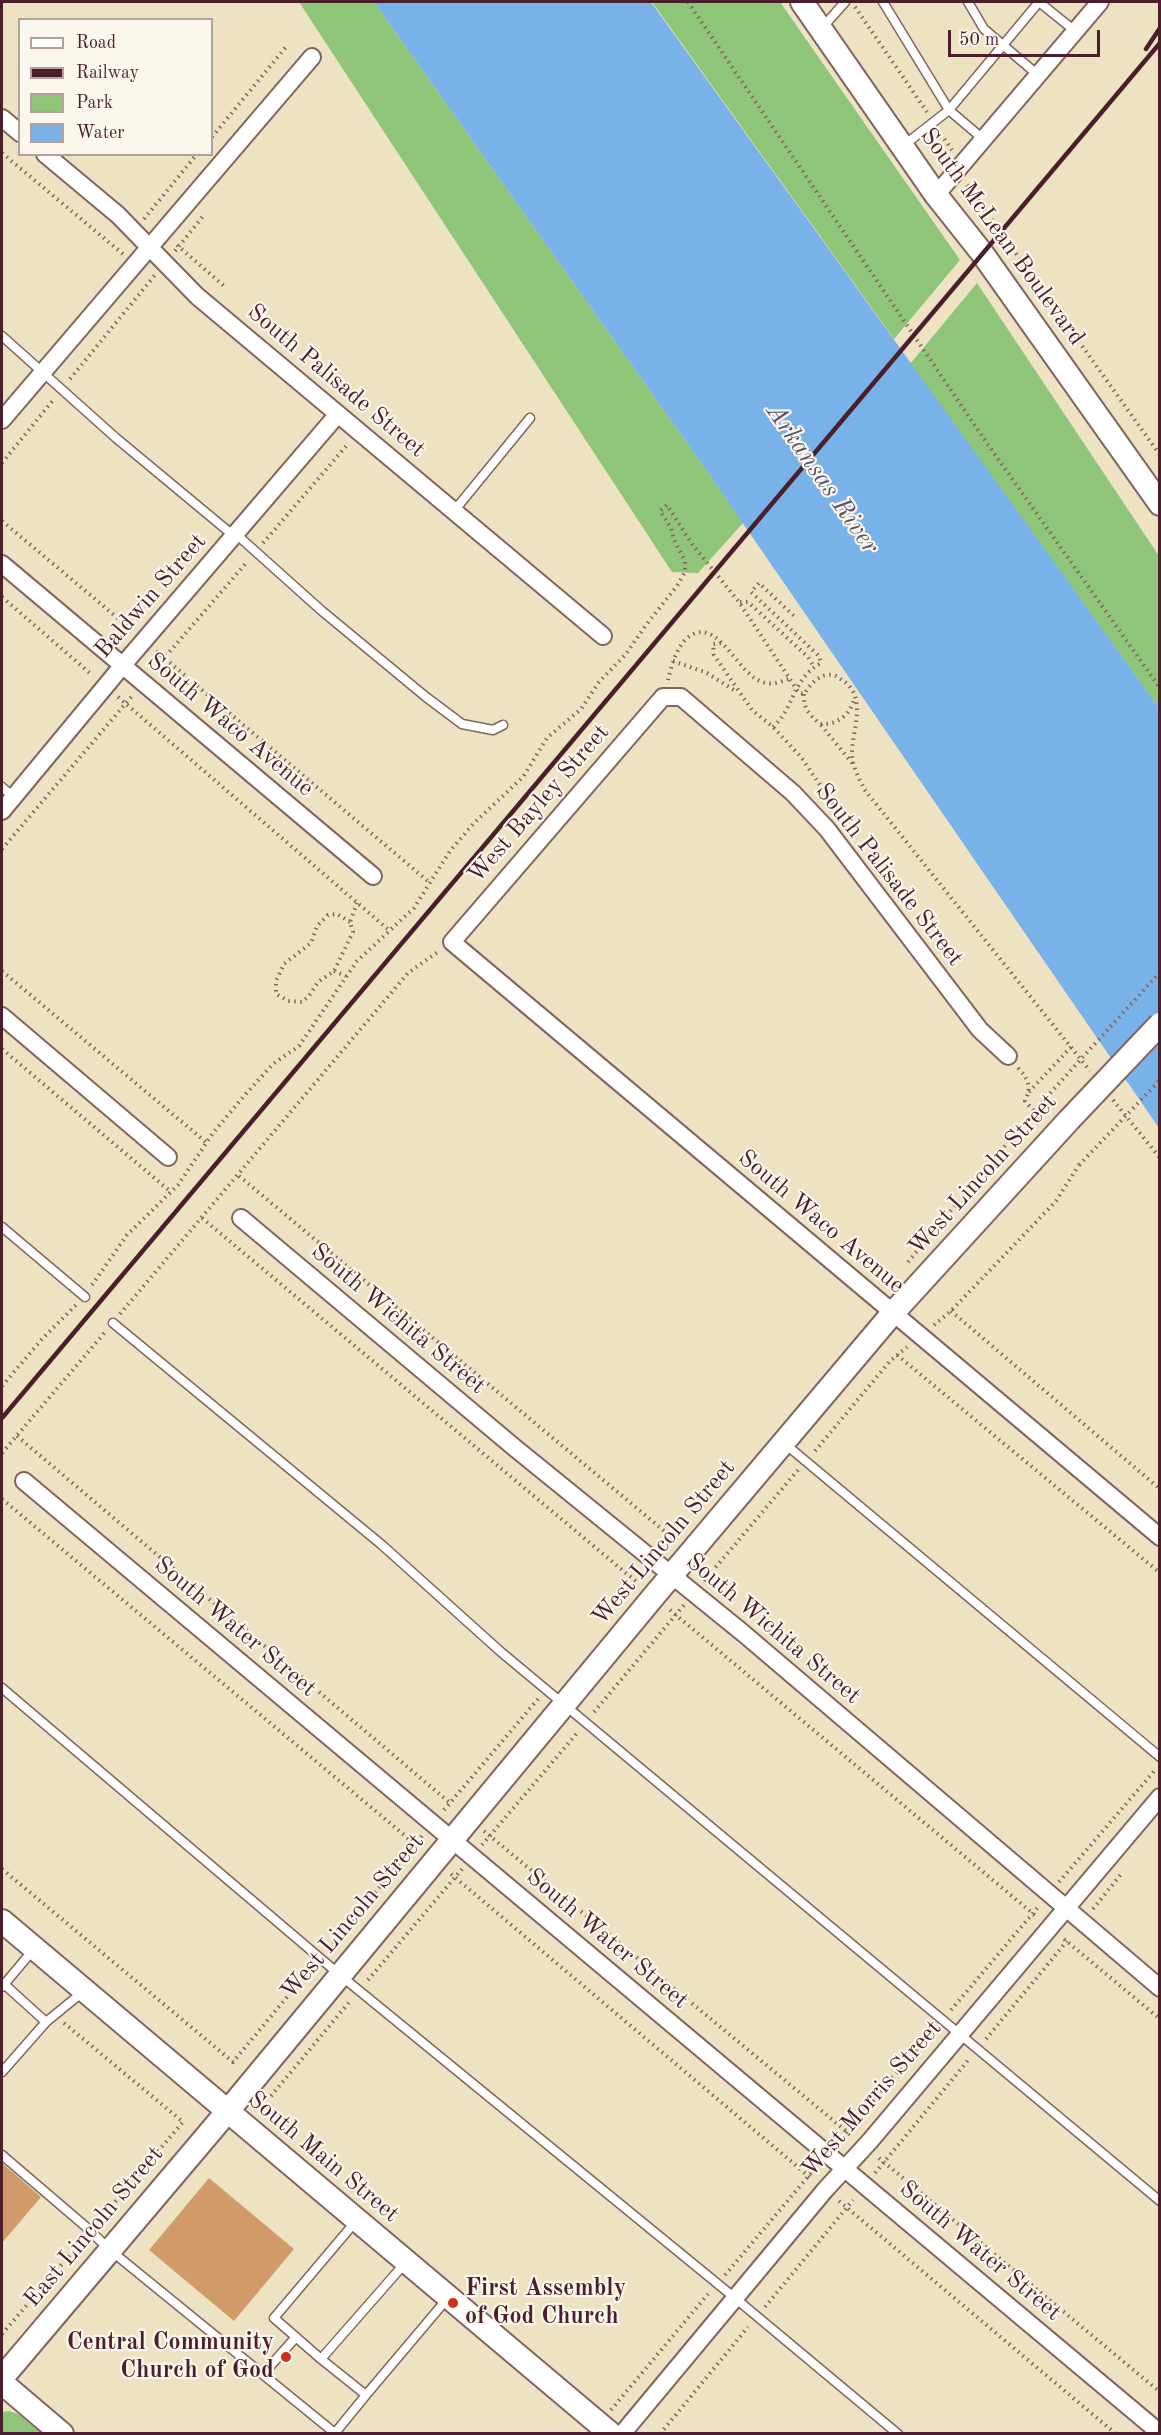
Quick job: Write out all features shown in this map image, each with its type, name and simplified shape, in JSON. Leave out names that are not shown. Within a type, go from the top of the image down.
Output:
[{"type":"street","name":"South McLean Boulevard","points":[[801,2],[936,195],[982,254],[1160,504]]},
{"type":"street","points":[[936,195],[1100,2]]},
{"type":"street","points":[[2,420],[312,57]]},
{"type":"street","points":[[2,118],[18,131]]},
{"type":"street","name":"South Palisade Street","points":[[47,156],[118,214],[197,296],[603,636]]},
{"type":"street","name":"Baldwin Street","points":[[2,811],[7,792],[105,686],[339,414]]},
{"type":"street","name":"South Waco Avenue","points":[[2,564],[373,876]]},
{"type":"street","name":"South Palisade Street","points":[[663,697],[681,697],[794,793],[827,829],[980,1030],[1008,1056]]},
{"type":"street","name":"West Bayley Street","points":[[452,942],[663,697]]},
{"type":"street","name":"South Waco Avenue","points":[[452,942],[1160,1537]]},
{"type":"street","points":[[2,1016],[168,1157]]},
{"type":"street","name":"West Lincoln Street","points":[[227,2112],[654,1596],[892,1314],[1160,1024]]},
{"type":"street","name":"South Wichita Street","points":[[241,1218],[694,1593],[1160,1988]]},
{"type":"street","name":"South Water Street","points":[[24,1481],[1160,2433]]},
{"type":"street","name":"West Morris Street","points":[[622,2433],[825,2190],[865,2147],[1160,1797]]},
{"type":"street","name":"South Main Street","points":[[2,1921],[605,2429]]},
{"type":"street","name":"East Lincoln Street","points":[[2,2378],[227,2112]]},
{"type":"street","points":[[2,2383],[62,2433]]},
{"type":"lane","points":[[821,29],[845,2]]},
{"type":"lane","points":[[883,2],[949,110],[983,140]]},
{"type":"lane","points":[[968,2],[984,29],[1038,75]]},
{"type":"lane","points":[[902,146],[949,110],[1039,2],[1074,31]]},
{"type":"lane","points":[[2,336],[116,438],[235,535],[322,611],[462,724],[493,730],[503,725]]},
{"type":"lane","points":[[454,511],[530,418]]},
{"type":"lane","points":[[2,1227],[84,1297]]},
{"type":"lane","points":[[113,1323],[382,1545],[501,1652],[1160,2201]]},
{"type":"lane","points":[[783,1443],[1160,1757]]},
{"type":"lane","points":[[2,1688],[359,1991],[718,2283],[898,2433]]},
{"type":"lane","points":[[34,1949],[3,1986],[46,2022]]},
{"type":"lane","points":[[2,2072],[46,2022],[84,1991]]},
{"type":"lane","points":[[2,2155],[110,2250],[335,2433],[449,2298]]},
{"type":"lane","points":[[357,2220],[274,2318],[366,2395]]},
{"type":"lane","points":[[321,2359],[406,2262]]},
{"type":"lane","points":[[263,2374],[296,2337]]},
{"type":"path","points":[[688,2],[984,439],[1160,688]]},
{"type":"path","points":[[851,2],[955,156],[969,189],[1160,455]]},
{"type":"path","points":[[213,136],[286,47]]},
{"type":"path","points":[[118,250],[195,156]]},
{"type":"path","points":[[145,217],[224,286]]},
{"type":"path","points":[[2,849],[348,444]]},
{"type":"path","points":[[2,1386],[42,1338],[84,1297],[127,1235],[171,1192],[244,1096],[273,1064],[298,1046],[357,961],[414,908],[450,851],[474,822],[523,777],[547,738],[581,709],[599,682],[626,654],[685,572],[685,561],[674,540],[671,528],[660,511],[667,505],[692,544],[739,602],[798,693],[804,694]]},
{"type":"path","points":[[2,521],[429,882]]},
{"type":"path","points":[[773,727],[789,708],[796,689],[814,667],[821,663],[819,656],[751,592],[759,583],[794,616]]},
{"type":"path","points":[[2,597],[390,931]]},
{"type":"path","points":[[739,602],[748,602],[808,657],[814,667]]},
{"type":"path","points":[[663,697],[673,661],[683,642],[693,634],[702,632],[716,637],[753,676],[765,683],[776,683],[789,679]]},
{"type":"path","points":[[721,643],[713,644],[714,655],[740,694],[752,710],[773,727],[801,757],[840,814]]},
{"type":"path","points":[[673,661],[707,674],[740,694]]},
{"type":"path","points":[[854,767],[852,754],[857,710],[855,696],[850,687],[835,675],[823,675],[813,682],[804,694],[803,704],[808,713],[846,754],[864,789],[1093,1075]]},
{"type":"path","points":[[820,724],[832,725],[842,718],[851,709],[855,696]]},
{"type":"path","points":[[350,922],[337,914],[328,915],[317,926],[311,943],[284,964],[276,981],[276,994],[288,1001],[302,1002],[318,982],[334,971],[353,932],[350,922],[357,903]]},
{"type":"path","points":[[2,1453],[239,1176],[408,973],[452,942]]},
{"type":"path","points":[[2,971],[207,1143]]},
{"type":"path","points":[[334,971],[346,976]]},
{"type":"path","points":[[1034,1111],[1160,972]]},
{"type":"path","points":[[1062,1128],[1034,1111],[1025,1101],[1029,1092],[1071,1047]]},
{"type":"path","points":[[2,1049],[171,1192]]},
{"type":"path","points":[[1008,1056],[1028,1080],[1029,1092]]},
{"type":"path","points":[[271,2096],[897,1355],[951,1311],[1056,1201],[1079,1165],[1160,1080]]},
{"type":"path","points":[[1108,1093],[1160,1158]]},
{"type":"path","points":[[239,1176],[651,1521],[714,1570]]},
{"type":"path","points":[[202,1218],[1160,2019]]},
{"type":"path","points":[[951,1311],[1160,1489]]},
{"type":"path","points":[[897,1355],[1160,1573]]},
{"type":"path","points":[[17,1436],[469,1819],[1160,2392]]},
{"type":"path","points":[[2,1499],[1116,2433]]},
{"type":"path","points":[[605,2429],[718,2283],[1160,1764]]},
{"type":"path","points":[[660,2433],[1125,1870]]},
{"type":"path","points":[[2,2334],[183,2122],[55,2015]]},
{"type":"green space","points":[[299,2],[374,2],[709,474],[743,523],[698,573],[672,572]]},
{"type":"green space","points":[[652,2],[780,2],[960,260],[894,339]]},
{"type":"green space","points":[[977,283],[1159,556],[1159,708],[910,364]]},
{"type":"green space","points":[[9,2411],[18,2414],[41,2433],[2,2433],[2,2412]]},
{"type":"water","name":"Arkansas River","points":[[374,2],[651,2],[1159,708],[1159,1128],[709,474]]},
{"type":"building","points":[[2,2163],[41,2197],[2,2243]]},
{"type":"building","points":[[209,2178],[294,2249],[234,2321],[149,2250]]},
{"type":"railway","points":[[1146,49],[1160,28]]},
{"type":"railway","points":[[2,1418],[1160,43]]},
{"type":"place","name":"First Assembly of God Church","points":[[453,2303]]},
{"type":"place","name":"Central Community Church of God","points":[[286,2357]]}]
